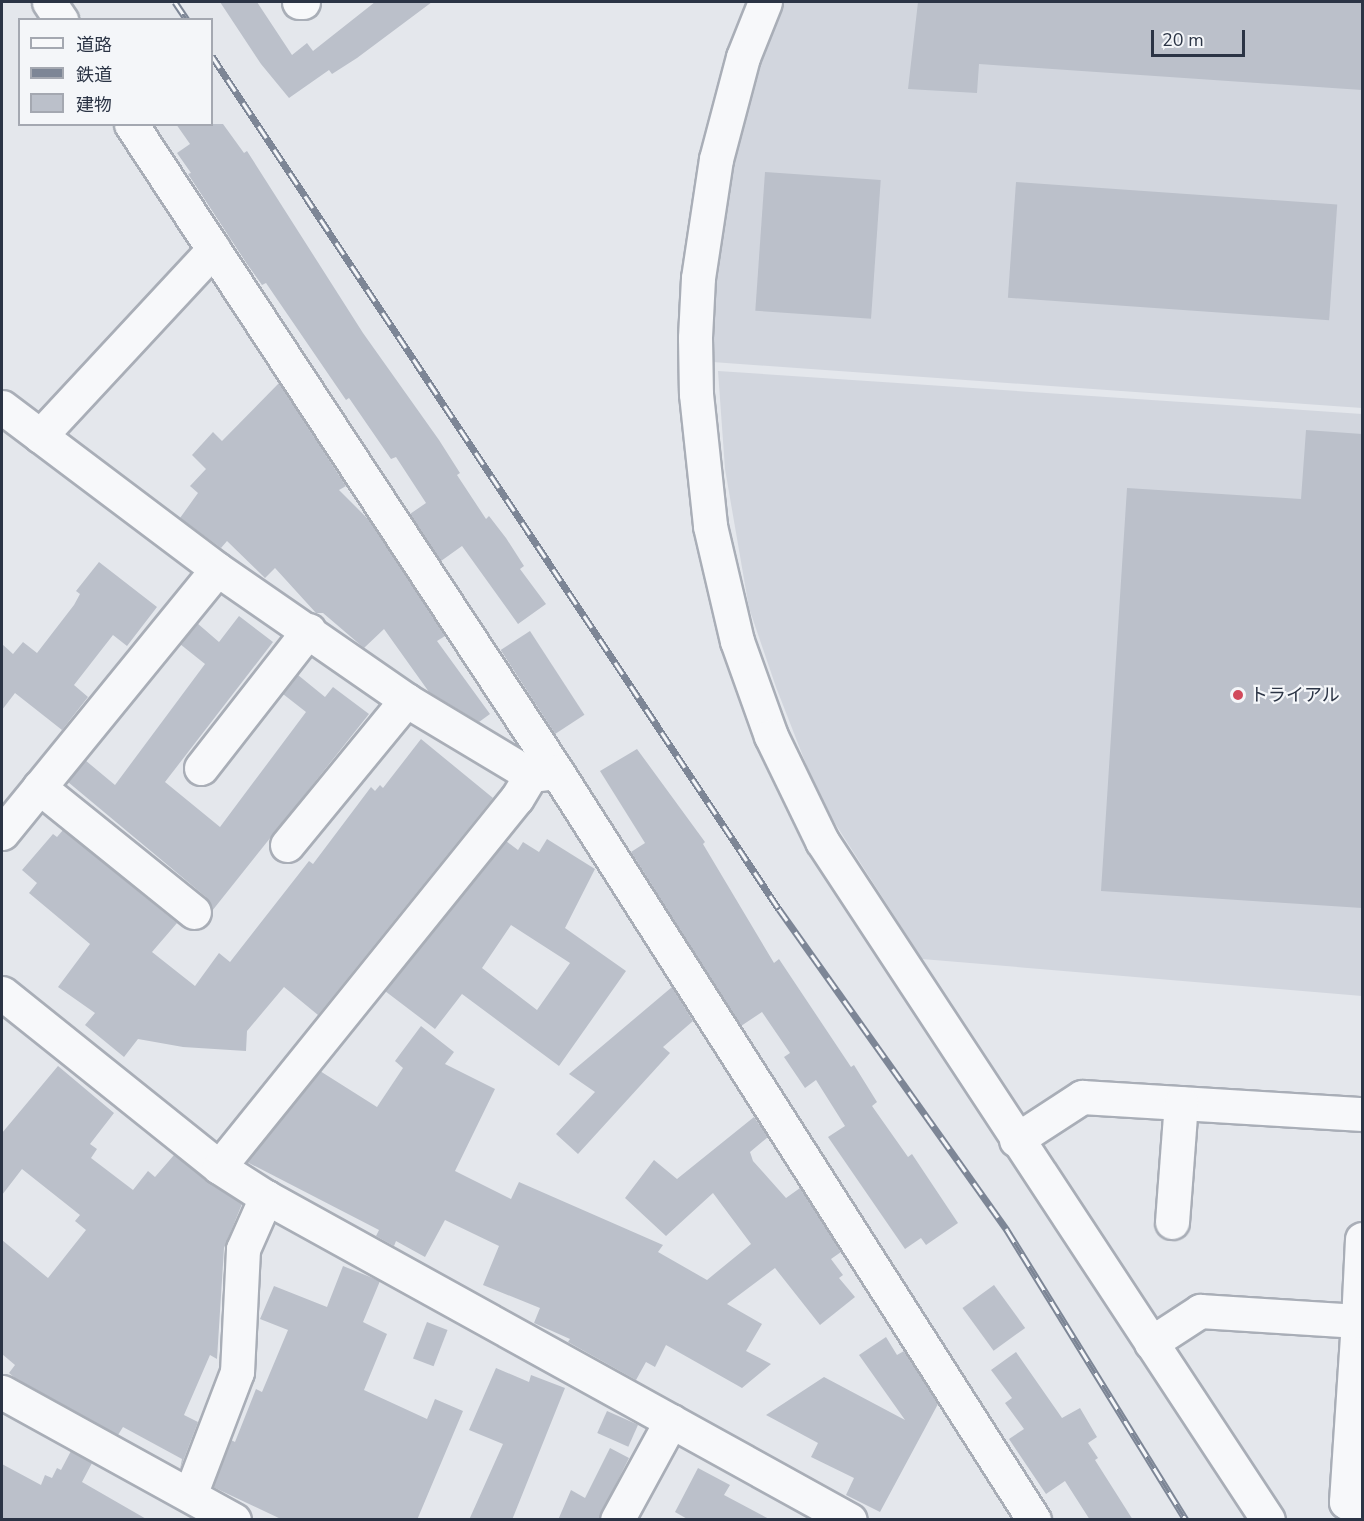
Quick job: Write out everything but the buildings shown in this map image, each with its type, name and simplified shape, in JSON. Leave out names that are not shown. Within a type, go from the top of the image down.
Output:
[{"type":"street","points":[[49,2],[60,18]]},
{"type":"street","points":[[765,2],[728,107],[698,278],[696,394],[701,460],[723,590],[771,736],[822,841],[1016,1140],[1268,1520]]},
{"type":"street","points":[[132,126],[214,249],[544,773],[1034,1520]]},
{"type":"street","points":[[40,436],[214,249]]},
{"type":"street","points":[[2,407],[217,569],[309,630],[406,700],[544,773]]},
{"type":"street","points":[[2,833],[217,569]]},
{"type":"street","points":[[201,768],[309,630]]},
{"type":"street","points":[[287,845],[406,700]]},
{"type":"street","points":[[219,1167],[518,798],[544,773]]},
{"type":"street","points":[[39,787],[194,912]]},
{"type":"street","points":[[2,993],[219,1167],[266,1197],[850,1520]]},
{"type":"street","points":[[1016,1140],[1082,1097],[1362,1114]]},
{"type":"street","points":[[1172,1222],[1181,1103]]},
{"type":"street","points":[[190,1495],[237,1372],[243,1249],[266,1197]]},
{"type":"street","points":[[1362,1239],[1346,1502],[1362,1503]]},
{"type":"street","points":[[1151,1343],[1200,1311],[1358,1321]]},
{"type":"street","points":[[2,1392],[234,1520]]},
{"type":"street","points":[[617,1520],[671,1421]]},
{"type":"shaded area","points":[[779,2],[1362,2],[1362,408],[712,362],[720,216],[772,14]]},
{"type":"shaded area","points":[[718,371],[1362,414],[1362,996],[922,959],[820,800],[776,687],[749,608],[725,469]]},
{"type":"railway","points":[[175,2],[186,18]]},
{"type":"railway","points":[[213,58],[779,909],[1007,1230],[1186,1520]]},
{"type":"place","name":"トライアル","points":[[1238,695]]}]
